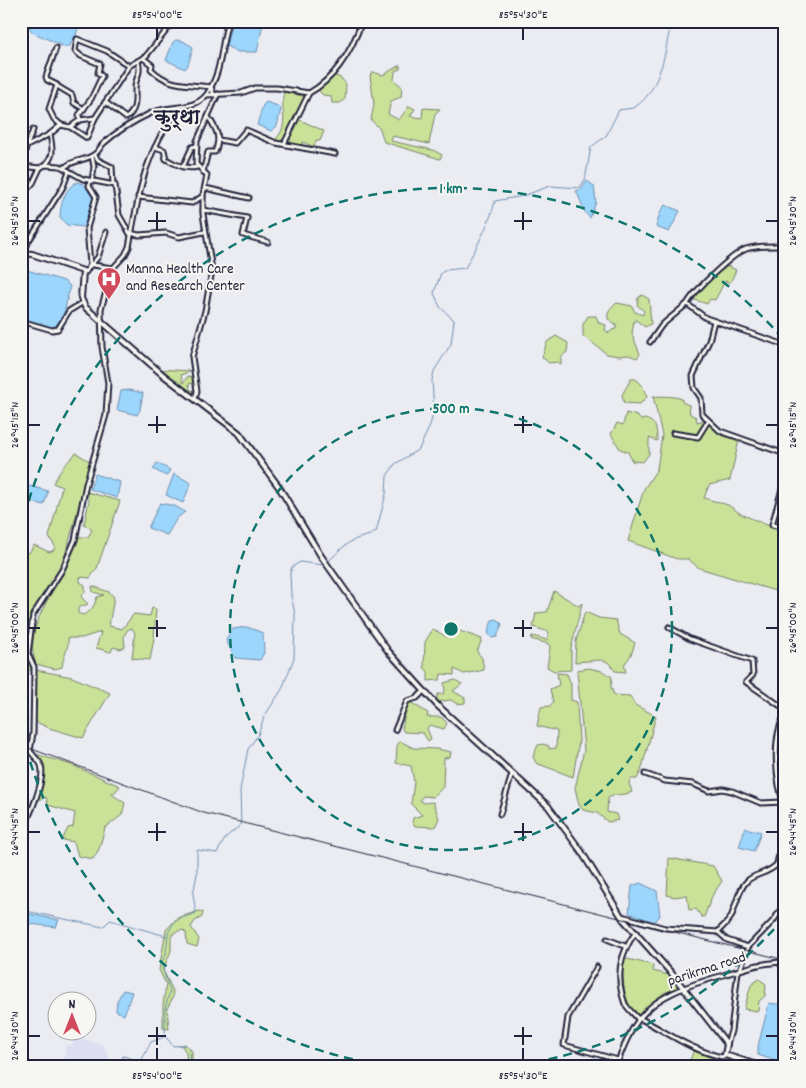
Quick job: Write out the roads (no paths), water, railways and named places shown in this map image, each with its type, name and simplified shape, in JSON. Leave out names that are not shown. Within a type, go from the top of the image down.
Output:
[{"type":"main road","points":[[21,253],[32,254],[83,271],[82,302],[162,374],[239,433],[286,498],[321,556],[383,644],[424,691],[548,806],[581,851],[622,916],[683,987],[727,1044],[725,1055],[763,1067]]},
{"type":"street","points":[[57,86],[49,109],[54,119],[61,125],[70,127],[87,138],[95,118],[129,66],[143,58],[174,21]]},
{"type":"street","points":[[65,167],[71,162],[94,155],[104,144],[134,121],[151,112],[179,108],[196,102],[206,95],[222,62],[223,39],[228,21]]},
{"type":"street","points":[[284,144],[310,93],[323,84],[350,51],[362,21]]},
{"type":"street","points":[[80,120],[79,115],[91,99],[102,76],[98,73],[100,64],[81,56],[75,51],[78,39],[107,51],[129,66]]},
{"type":"street","points":[[56,48],[46,77],[48,81],[56,83],[57,86],[72,95],[74,103],[84,109]]},
{"type":"street","points":[[143,58],[152,65],[151,69],[158,76],[169,82],[211,87],[216,94]]},
{"type":"street","points":[[105,102],[126,118],[130,115],[136,103],[135,90],[141,71],[138,61]]},
{"type":"street","points":[[206,95],[241,92],[255,88],[277,88],[310,93]]},
{"type":"street","points":[[196,399],[197,391],[192,357],[205,311],[212,270],[204,232],[203,196],[207,175],[197,167],[195,160],[196,146],[209,118],[216,94]]},
{"type":"street","points":[[21,832],[31,814],[41,775],[40,763],[30,751],[33,733],[34,674],[28,648],[34,615],[62,570],[76,540],[88,475],[106,415],[108,383],[103,361],[100,320],[102,302],[113,268],[125,255],[131,234],[141,179],[166,123],[179,108]]},
{"type":"street","points":[[70,127],[80,120],[95,118]]},
{"type":"street","points":[[203,172],[208,152],[215,152],[219,140],[217,130],[209,118]]},
{"type":"street","points":[[27,146],[50,134],[61,125]]},
{"type":"street","points":[[33,130],[21,165],[40,168]]},
{"type":"street","points":[[219,140],[235,143],[246,130],[284,144],[310,151],[335,154]]},
{"type":"street","points":[[21,196],[33,183],[40,168],[52,158],[50,134]]},
{"type":"street","points":[[183,167],[192,147],[196,146]]},
{"type":"street","points":[[155,147],[164,150],[166,159],[183,167],[197,167]]},
{"type":"street","points":[[92,266],[87,228],[96,194],[89,186],[94,166],[94,155]]},
{"type":"street","points":[[94,155],[98,160],[112,167],[119,215],[131,234]]},
{"type":"street","points":[[45,165],[65,167],[91,181],[113,184]]},
{"type":"street","points":[[21,253],[63,187],[69,170]]},
{"type":"street","points":[[205,188],[249,198]]},
{"type":"street","points":[[138,196],[192,203],[203,196]]},
{"type":"street","points":[[203,210],[247,218],[243,235],[268,242]]},
{"type":"street","points":[[83,271],[86,272],[92,266],[104,243],[106,232]]},
{"type":"street","points":[[131,234],[166,233],[178,237],[204,232]]},
{"type":"street","points":[[650,342],[662,325],[687,304],[714,274],[742,252],[754,247],[785,246]]},
{"type":"street","points":[[92,266],[113,268]]},
{"type":"street","points":[[21,321],[52,330],[58,329],[69,310],[82,302]]},
{"type":"street","points":[[687,304],[702,316],[785,345]]},
{"type":"street","points":[[714,321],[709,341],[693,376],[694,388],[702,398],[702,414],[708,421],[727,434],[785,454]]},
{"type":"street","points":[[673,433],[698,436],[708,421]]},
{"type":"street","points":[[782,488],[772,525],[785,528]]},
{"type":"street","points":[[668,627],[690,639],[752,661],[754,674],[746,683],[785,709]]},
{"type":"street","points":[[395,730],[407,701],[417,698],[424,691]]},
{"type":"street","points":[[785,715],[779,728],[776,762],[777,779],[785,807]]},
{"type":"street","points":[[500,814],[512,774]]},
{"type":"street","points":[[645,774],[665,781],[693,784],[709,791],[723,789],[732,791],[761,803],[783,802]]},
{"type":"street","points":[[718,932],[730,919],[742,887],[747,881],[755,876],[763,875],[777,864],[785,824]]},
{"type":"street","points":[[727,1044],[732,1026],[739,970],[748,947],[774,920],[785,903]]},
{"type":"street","points":[[622,916],[665,928],[718,932],[727,940],[748,947]]},
{"type":"street","points":[[636,932],[625,946],[620,961],[622,991],[626,1005],[639,1019],[685,1045],[714,1056],[722,1057],[725,1055]]},
{"type":"street","points":[[607,939],[625,946]]},
{"type":"street","points":[[783,961],[781,965],[785,967]]},
{"type":"street","name":"parikrma road","points":[[616,1067],[639,1019],[663,996],[683,987],[739,970],[783,961]]},
{"type":"street","points":[[597,968],[568,1017],[564,1044],[618,1060]]},
{"type":"water","points":[[26,21],[80,21],[76,35],[69,47],[65,47],[32,32]]},
{"type":"water","points":[[232,21],[263,23],[257,52],[238,52],[226,46]]},
{"type":"water","points":[[176,40],[183,41],[193,47],[185,69],[166,60],[173,42]]},
{"type":"water","points":[[266,102],[281,109],[277,126],[271,131],[257,125],[263,105]]},
{"type":"water","points":[[587,181],[594,186],[596,202],[590,218],[576,191],[581,190]]},
{"type":"water","points":[[77,182],[83,184],[95,194],[88,221],[83,227],[67,225],[60,217],[62,202],[66,192]]},
{"type":"water","points":[[665,205],[680,211],[669,232],[656,227],[660,213]]},
{"type":"water","points":[[27,270],[64,281],[70,286],[64,314],[54,328],[21,320],[21,288]]},
{"type":"water","points":[[129,390],[143,393],[140,410],[137,415],[117,410],[121,391]]},
{"type":"water","points":[[157,463],[170,470],[166,476],[153,469]]},
{"type":"water","points":[[95,474],[120,482],[117,498],[90,489]]},
{"type":"water","points":[[174,474],[191,483],[183,503],[166,495]]},
{"type":"water","points":[[26,485],[48,491],[44,505],[21,499]]},
{"type":"water","points":[[160,503],[175,506],[185,512],[177,518],[167,535],[148,528]]},
{"type":"water","points":[[497,619],[502,624],[497,637],[492,638],[488,633],[492,620]]},
{"type":"water","points":[[247,627],[263,633],[264,653],[260,660],[235,658],[226,640],[233,629]]},
{"type":"water","points":[[745,828],[761,832],[754,851],[739,847]]},
{"type":"water","points":[[640,883],[657,891],[660,916],[654,922],[629,913],[632,886]]},
{"type":"water","points":[[21,912],[59,920],[56,927],[21,923]]},
{"type":"water","points":[[123,990],[132,992],[124,1015],[116,1011],[117,1001]]},
{"type":"water","points":[[769,1003],[785,1005],[785,1064],[758,1055],[758,1046]]},
{"type":"waterway","points":[[190,1067],[189,1047],[185,1045],[173,1046],[165,1036],[165,1008],[170,991],[161,964],[166,954],[168,933],[173,924],[179,919],[196,913],[193,894],[197,874],[197,850],[217,853],[226,837],[241,825],[240,790],[248,749],[258,735],[264,717],[282,689],[294,658],[295,614],[291,595],[290,573],[292,567],[300,562],[323,565],[350,542],[376,532],[386,494],[387,476],[395,464],[419,449],[434,412],[432,380],[434,371],[451,344],[454,320],[440,307],[434,293],[441,273],[446,270],[465,268],[486,227],[495,201],[523,196],[550,186],[579,188],[585,180],[591,147],[606,136],[619,110],[635,107],[644,100],[651,90],[661,68],[671,21]]},
{"type":"waterway","points":[[21,910],[103,927],[110,920],[166,936]]},
{"type":"waterway","points":[[121,1067],[123,1056],[141,1061],[151,1042],[164,1037]]},
{"type":"railway","points":[[21,745],[204,813],[785,960]]},
{"type":"place","name":"Manna Health Care and Research Center","points":[[109,300]]},
{"type":"district","name":"कुर्था","points":[[177,119]]}]
